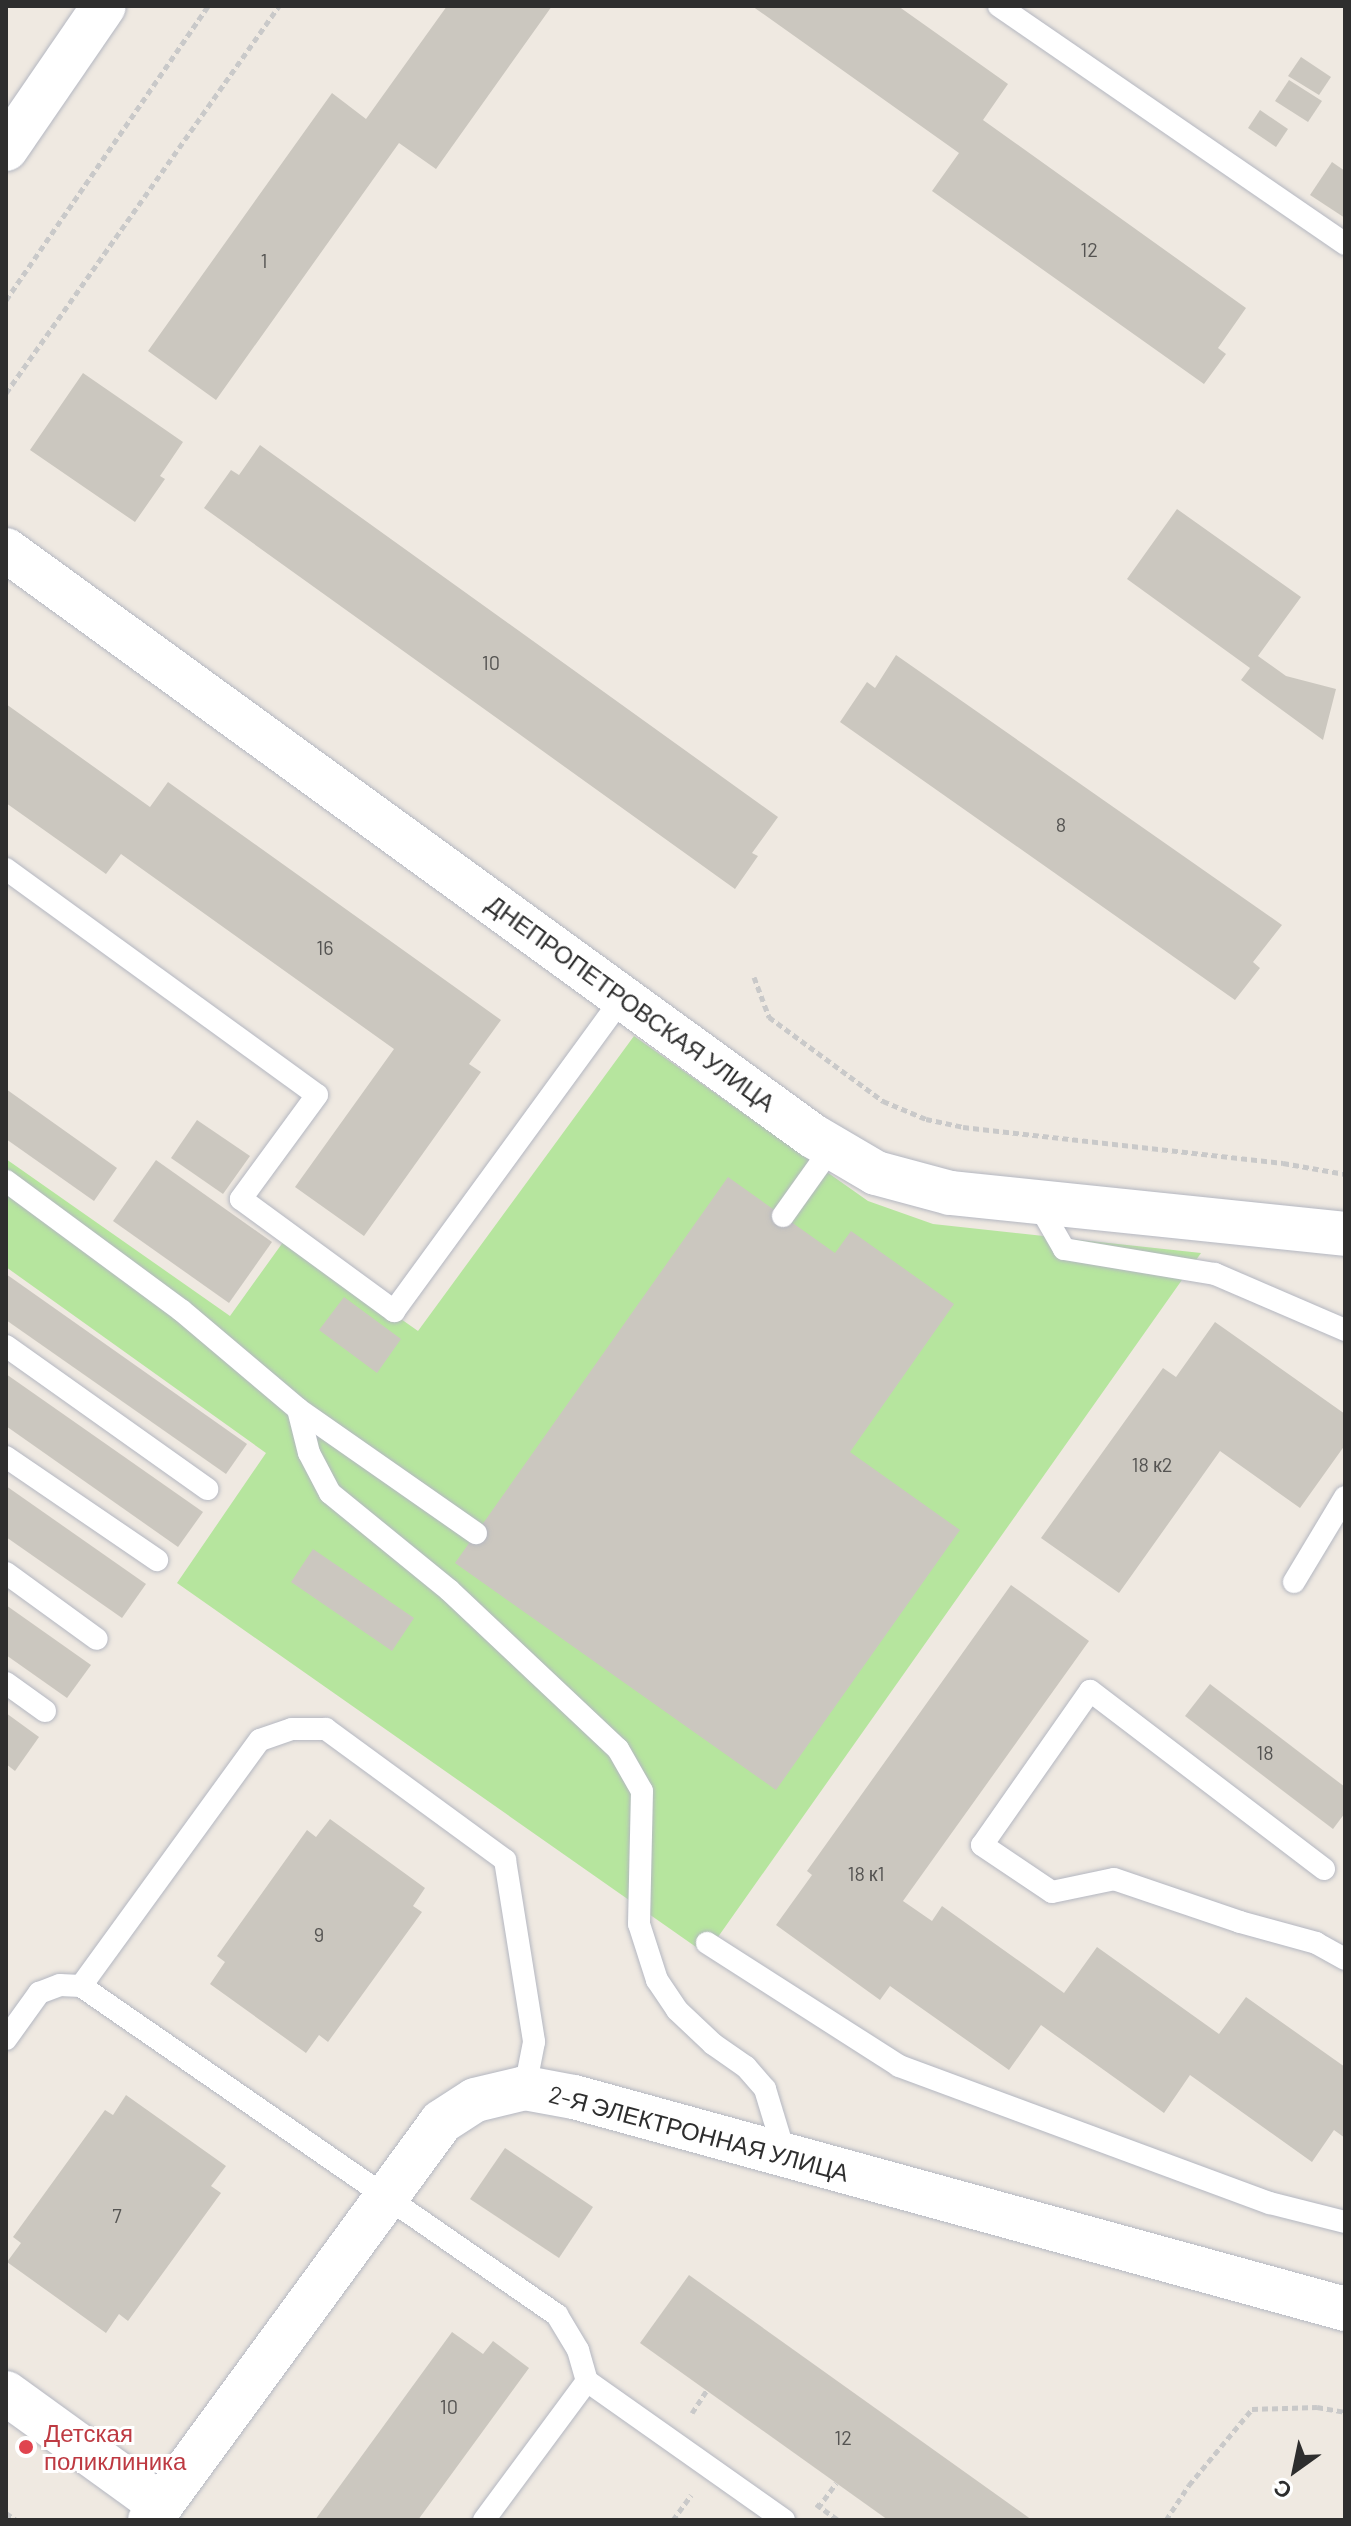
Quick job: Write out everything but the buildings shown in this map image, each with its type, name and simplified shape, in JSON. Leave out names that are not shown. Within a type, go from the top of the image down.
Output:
[{"type":"street","points":[[6,149],[104,6]]},
{"type":"street","name":"ДНЕПРОПЕТРОВСКАЯ УЛИЦА","points":[[6,550],[832,1147],[876,1173],[950,1193],[1345,1234]]},
{"type":"street","name":"2-Я ЭЛЕКТРОННАЯ УЛИЦА","points":[[155,2513],[441,2122],[475,2100],[525,2088],[574,2097],[1345,2309]]},
{"type":"street","points":[[6,2393],[155,2513]]},
{"type":"lane","points":[[999,6],[1345,244]]},
{"type":"lane","points":[[6,869],[317,1095],[241,1199],[394,1311],[623,997]]},
{"type":"lane","points":[[783,1216],[832,1147]]},
{"type":"lane","points":[[6,1181],[181,1310],[298,1409],[476,1533]]},
{"type":"lane","points":[[1037,1202],[1064,1249],[1215,1274],[1345,1330]]},
{"type":"lane","points":[[6,1346],[207,1489]]},
{"type":"lane","points":[[298,1409],[309,1453],[330,1493],[449,1590],[618,1749],[642,1791],[639,1924],[657,1980],[677,2010],[713,2044],[746,2067],[765,2089],[785,2155]]},
{"type":"lane","points":[[6,1457],[157,1560]]},
{"type":"lane","points":[[1294,1582],[1345,1497]]},
{"type":"lane","points":[[6,1573],[97,1639]]},
{"type":"lane","points":[[6,1683],[45,1711]]},
{"type":"lane","points":[[1324,1869],[1090,1691],[982,1845],[1052,1892],[1114,1879],[1240,1922],[1316,1943],[1345,1959]]},
{"type":"lane","points":[[81,1986],[260,1740],[292,1729],[326,1729],[505,1860],[534,2042],[525,2088]]},
{"type":"lane","points":[[707,1943],[899,2066],[1270,2203],[1345,2222]]},
{"type":"lane","points":[[6,2039],[39,1993],[60,1985],[81,1986],[557,2315],[578,2350],[587,2381],[784,2520]]},
{"type":"lane","points":[[484,2520],[587,2381]]},
{"type":"path","points":[[6,300],[208,6]]},
{"type":"path","points":[[6,393],[279,6]]},
{"type":"path","points":[[754,977],[769,1017],[883,1101],[926,1119],[963,1127],[1283,1163],[1345,1174]]},
{"type":"path","points":[[1166,2520],[1189,2485],[1252,2409],[1317,2407],[1345,2412]]},
{"type":"path","points":[[811,2520],[836,2483]]},
{"type":"path","points":[[6,2513],[16,2520]]},
{"type":"green space","points":[[634,1036],[868,1201],[933,1224],[1201,1253],[706,1954],[177,1583],[266,1453],[6,1267],[6,1159],[230,1316],[286,1238],[418,1331]]},
{"type":"place","name":"Детская поликлиника","points":[[26,2447]]}]
